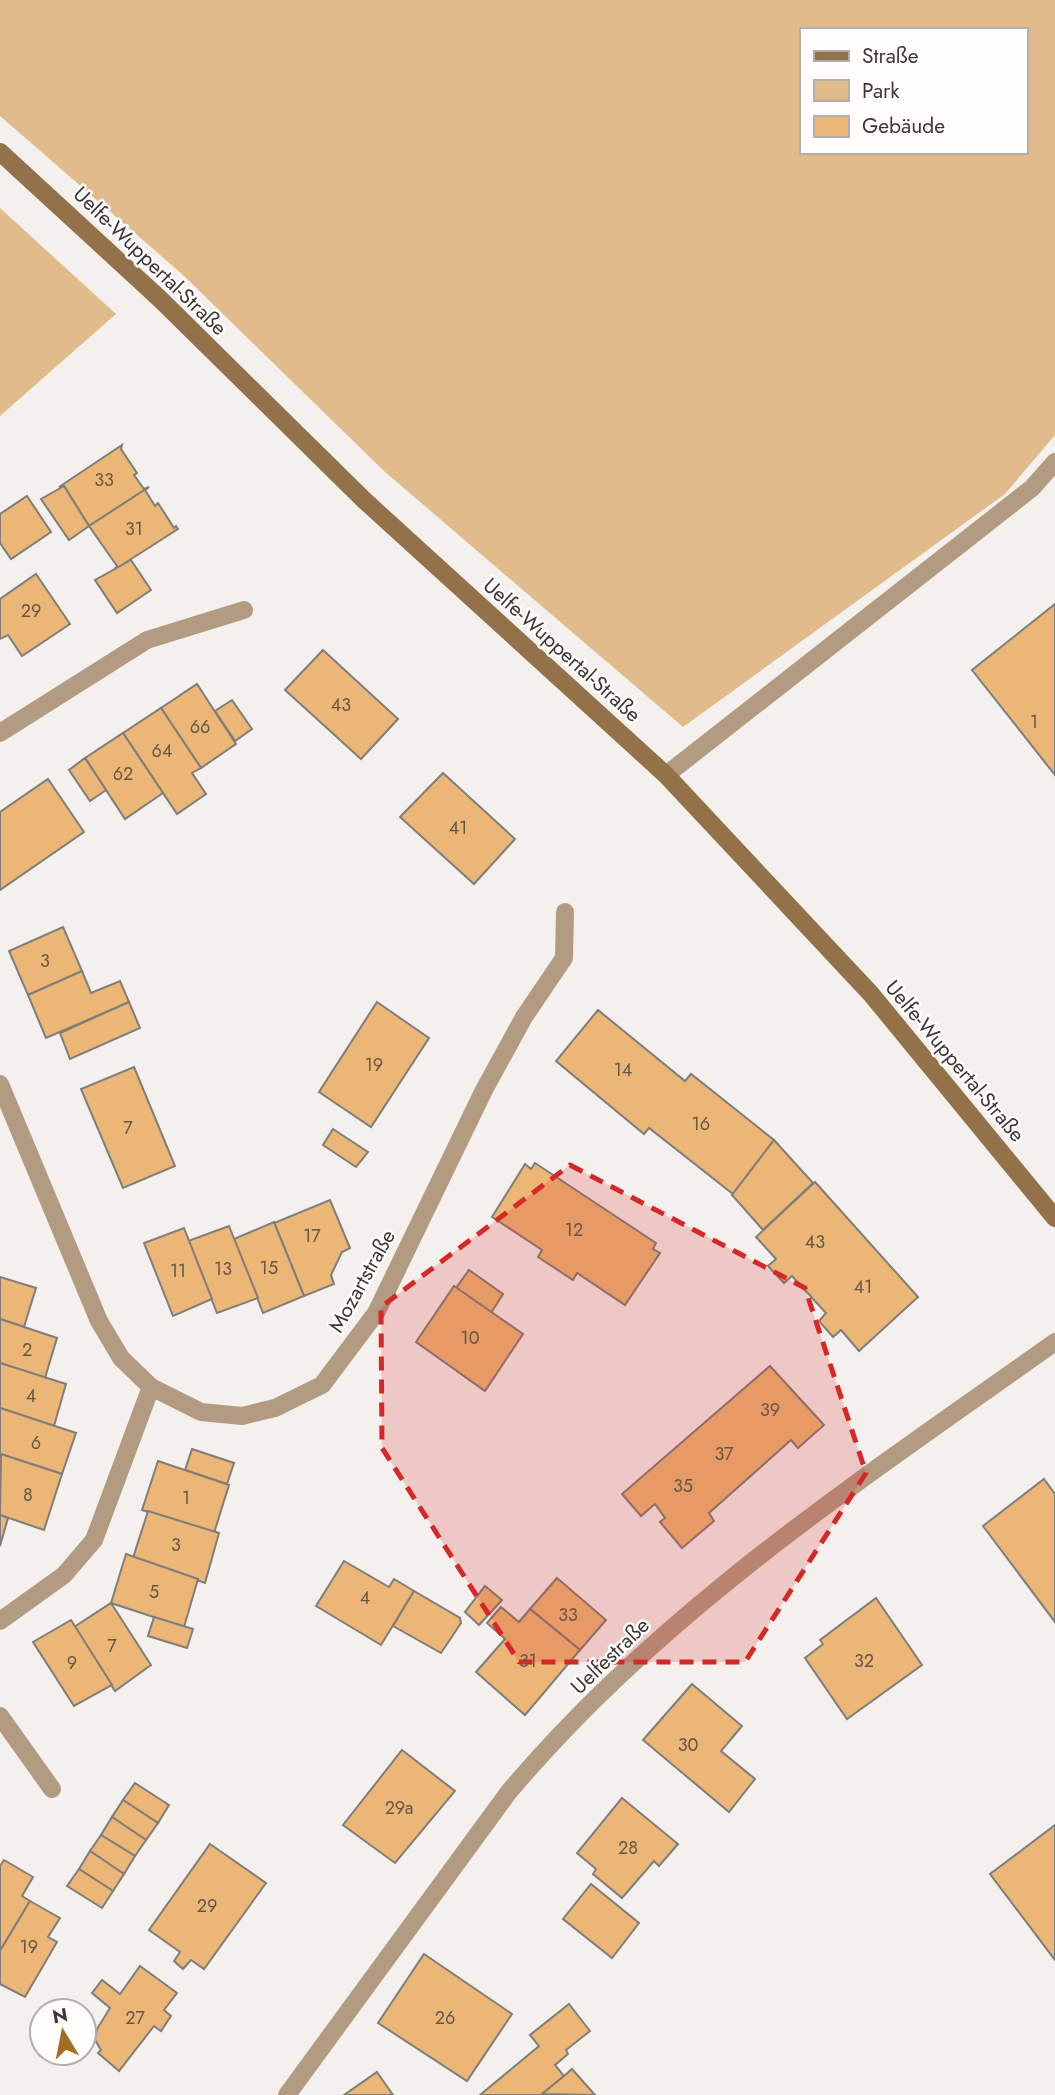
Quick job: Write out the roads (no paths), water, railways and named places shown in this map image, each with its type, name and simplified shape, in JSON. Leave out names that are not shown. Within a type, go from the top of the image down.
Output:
[{"type":"main road","name":"Uelfe-Wuppertal-Straße","points":[[0,152],[160,299],[364,500],[666,775],[870,994],[1055,1218]]},
{"type":"street","points":[[666,775],[1032,488],[1055,462]]},
{"type":"street","points":[[0,733],[146,640],[244,610]]},
{"type":"street","name":"Mozartstraße","points":[[0,1084],[99,1321],[121,1358],[151,1387],[201,1412],[242,1416],[275,1408],[322,1385],[376,1313],[484,1090],[524,1017],[564,958],[565,912]]},
{"type":"street","name":"Uelfestraße","points":[[287,2095],[508,1793],[537,1759],[622,1674],[687,1614],[813,1515],[1055,1342]]},
{"type":"street","points":[[0,1621],[64,1575],[94,1540],[151,1387]]},
{"type":"street","points":[[0,1716],[52,1789]]}]
